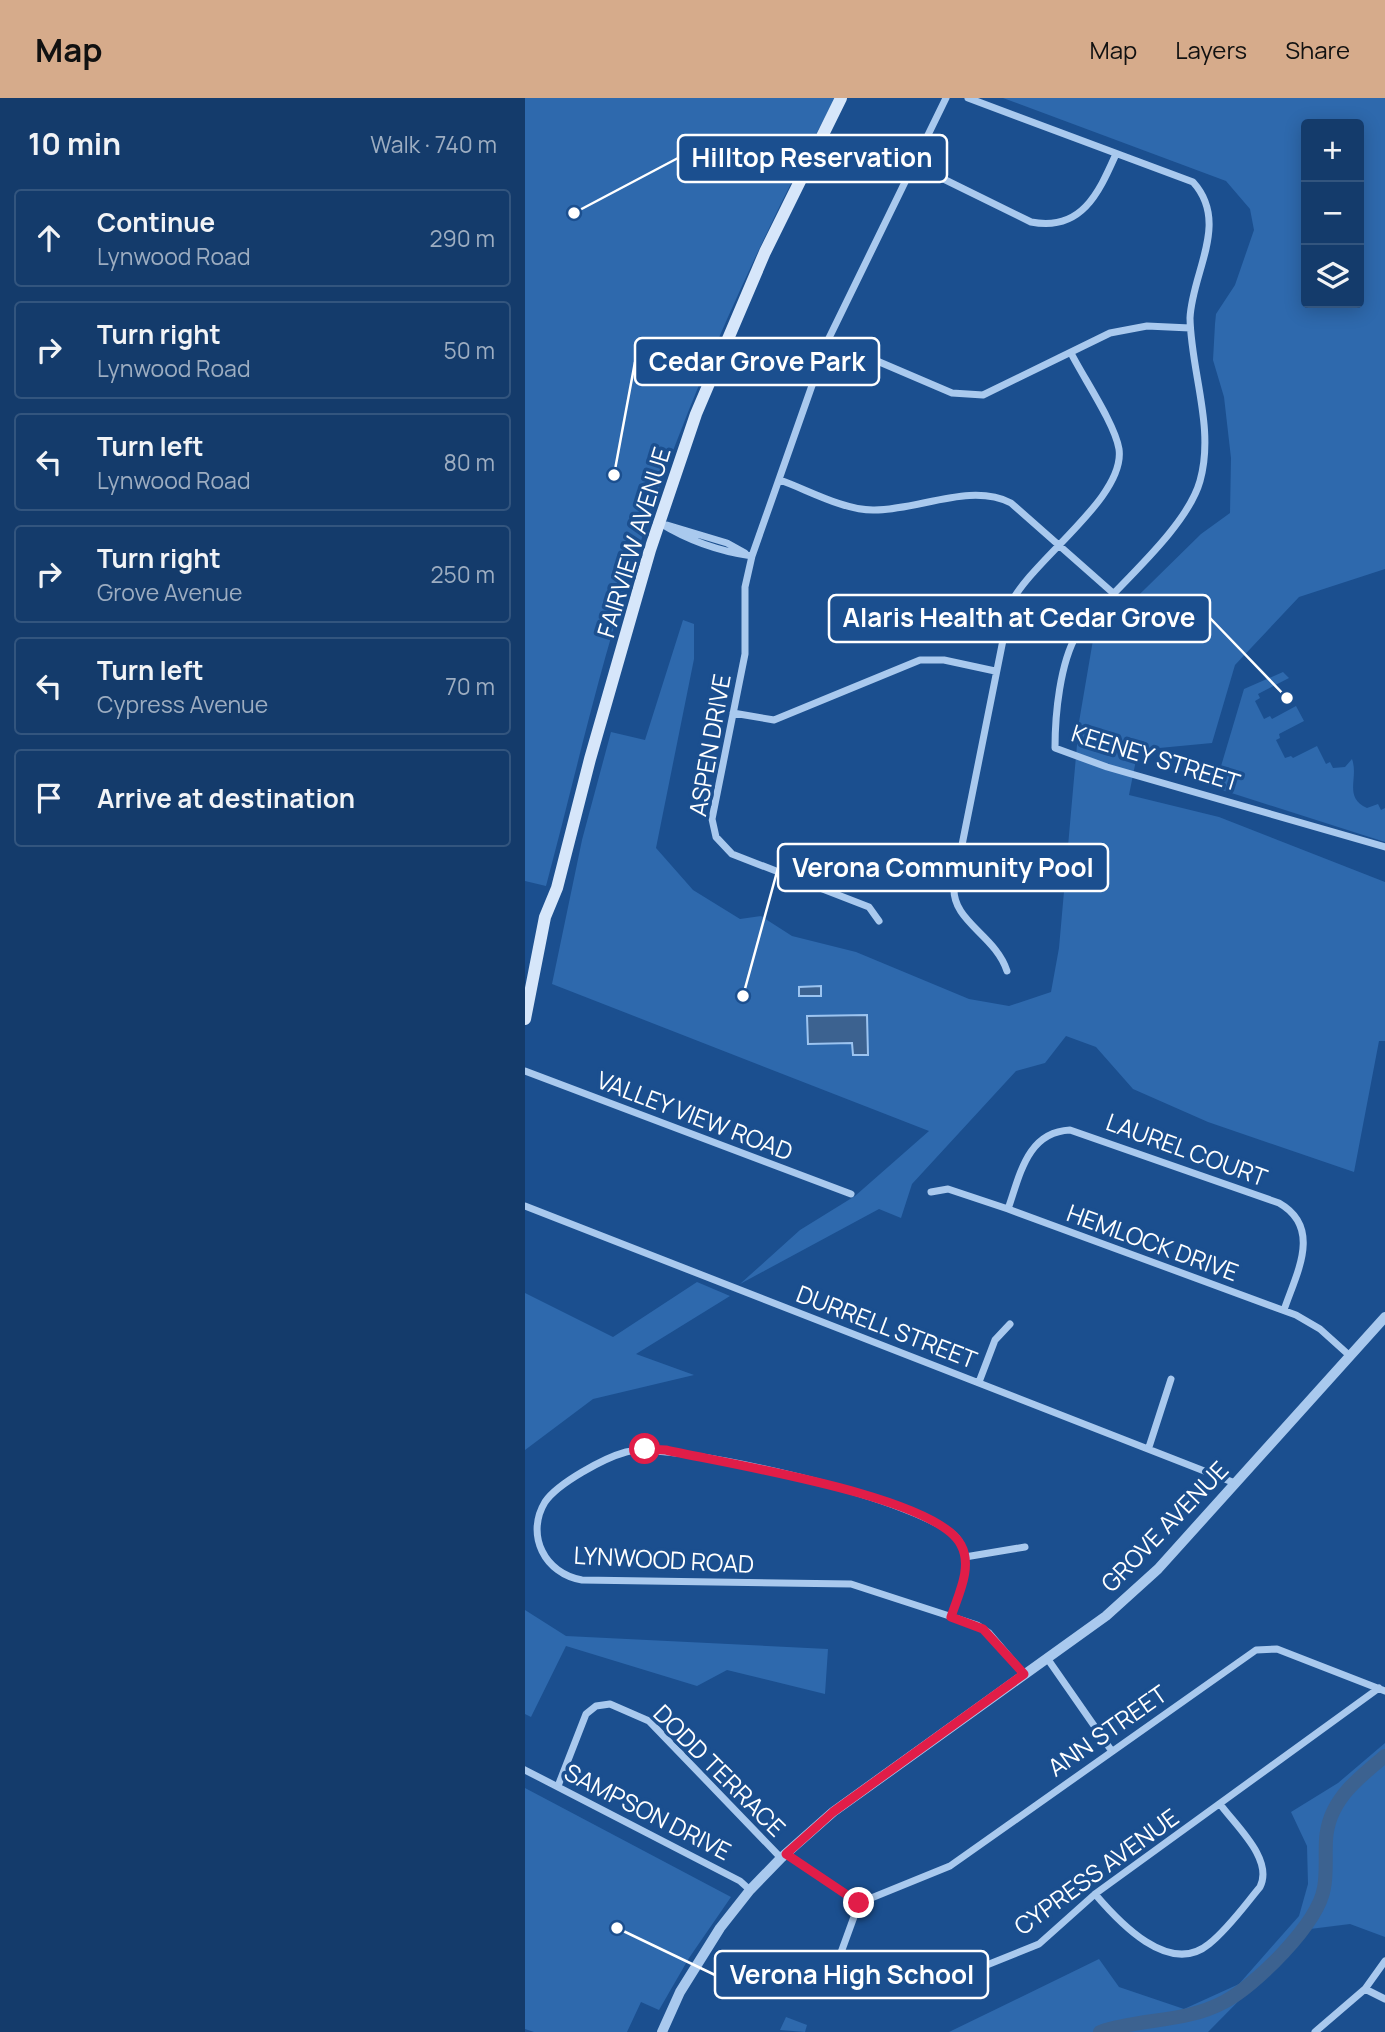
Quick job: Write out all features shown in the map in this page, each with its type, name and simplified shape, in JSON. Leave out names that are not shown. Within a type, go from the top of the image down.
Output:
[{"type":"main road","name":"FAIRVIEW AVENUE","points":[[525,1019],[545,917],[557,888],[597,736],[660,523],[696,414],[730,330],[794,191],[841,98]]},
{"type":"street","name":"ASPEN DRIVE","points":[[879,921],[869,907],[732,854],[719,842],[712,819],[745,654],[745,587],[751,556],[828,340],[946,98]]},
{"type":"street","name":"KEENEY STREET","points":[[968,98],[1193,182],[1205,200],[1209,213],[1208,245],[1190,303],[1190,328],[1205,431],[1200,481],[1174,529],[1077,634],[1057,704],[1055,748],[1107,767],[1385,847]]},
{"type":"street","points":[[915,165],[1021,217],[1043,224],[1055,223],[1084,209],[1096,198],[1115,154]]},
{"type":"street","points":[[828,340],[952,393],[983,396],[1110,333],[1128,328],[1190,328]]},
{"type":"street","points":[[1007,971],[1001,953],[961,914],[954,895],[995,671],[1013,599],[1058,543],[1112,483],[1119,450],[1112,430],[1071,353]]},
{"type":"street","points":[[780,480],[868,510],[978,495],[995,496],[1011,503],[1113,593]]},
{"type":"street","points":[[660,523],[727,544],[751,556]]},
{"type":"street","points":[[733,713],[774,720],[920,660],[944,660],[995,671]]},
{"type":"street","name":"VALLEY VIEW ROAD","points":[[525,1071],[851,1194]]},
{"type":"street","name":"LAUREL COURT","points":[[1007,1209],[1034,1146],[1050,1133],[1070,1130],[1279,1203],[1299,1222],[1305,1242],[1284,1310]]},
{"type":"street","name":"HEMLOCK DRIVE","points":[[931,1192],[948,1189],[1284,1310],[1311,1323],[1350,1356]]},
{"type":"street","name":"DURRELL STREET","points":[[525,1206],[1149,1447],[1234,1483]]},
{"type":"street","name":"GROVE AVENUE","points":[[662,2032],[695,1965],[750,1890],[783,1856],[833,1812],[1107,1616],[1158,1569],[1385,1317]]},
{"type":"street","points":[[979,1382],[995,1340],[1010,1324]]},
{"type":"street","points":[[1149,1447],[1171,1379]]},
{"type":"street","name":"LYNWOOD ROAD","points":[[965,1557],[957,1537],[941,1523],[834,1484],[655,1449],[624,1453],[603,1461],[550,1495],[536,1521],[536,1539],[542,1556],[556,1570],[575,1579],[851,1584],[983,1629],[1024,1674]]},
{"type":"street","points":[[951,1617],[965,1573],[965,1557],[1025,1547]]},
{"type":"street","name":"ANN STREET","points":[[859,1903],[950,1866],[1260,1649],[1277,1649],[1382,1690]]},
{"type":"street","points":[[1047,1658],[1111,1751]]},
{"type":"street","name":"CYPRESS AVENUE","points":[[859,1903],[839,1958],[841,1970],[848,1977],[896,1996],[907,1996],[1039,1944],[1095,1894],[1382,1690]]},
{"type":"street","name":"DODD TERRACE","points":[[558,1786],[586,1714],[596,1706],[610,1704],[649,1721],[783,1856]]},
{"type":"street","name":"SAMPSON DRIVE","points":[[525,1770],[740,1881],[750,1890]]},
{"type":"street","points":[[1095,1894],[1126,1930],[1141,1940],[1179,1953],[1193,1952],[1210,1944],[1260,1886],[1264,1875],[1261,1860],[1220,1804]]},
{"type":"street","points":[[783,1856],[859,1903]]},
{"type":"street","points":[[1315,2032],[1365,1989],[1385,1961]]},
{"type":"street","points":[[1365,1989],[1385,1999]]},
{"type":"shaded area","points":[[525,98],[835,98],[745,279],[717,341],[667,467],[613,630],[546,886],[525,881]]},
{"type":"shaded area","points":[[1003,98],[1385,98],[1385,569],[1299,597],[1235,665],[1212,743],[1138,750],[1129,795],[1219,817],[1385,882],[1385,1041],[1379,1041],[1354,1172],[1208,1122],[1133,1089],[1096,1047],[1066,1036],[1045,1063],[1016,1071],[912,1184],[901,1218],[879,1209],[740,1284],[800,1230],[855,1196],[929,1131],[552,984],[582,840],[611,732],[645,740],[683,620],[694,624],[694,659],[656,848],[693,890],[740,919],[761,916],[792,936],[856,952],[969,999],[1009,1006],[1051,992],[1059,948],[1079,722],[1093,640],[1201,534],[1230,513],[1231,458],[1224,397],[1213,360],[1215,324],[1216,314],[1235,285],[1254,230],[1250,209],[1226,181]]},
{"type":"shaded area","points":[[1283,672],[1289,678],[1258,694],[1260,698],[1255,701],[1264,719],[1270,716],[1272,719],[1296,706],[1304,721],[1279,734],[1280,738],[1276,740],[1285,758],[1293,758],[1317,746],[1326,764],[1330,762],[1333,768],[1345,767],[1352,759],[1354,793],[1360,804],[1367,808],[1378,804],[1381,810],[1385,808],[1385,842],[1219,789],[1216,783],[1244,689]]},
{"type":"shaded area","points":[[821,986],[821,996],[799,996],[799,987]]},
{"type":"shaded area","points":[[867,1015],[868,1055],[853,1055],[852,1043],[808,1044],[807,1016]]},
{"type":"shaded area","points":[[697,1282],[730,1296],[636,1354],[694,1375],[593,1399],[525,1450],[525,1293],[613,1337]]},
{"type":"shaded area","points":[[525,1610],[566,1636],[828,1649],[825,1694],[727,1670],[697,1686],[566,1646],[531,1717],[525,1714]]},
{"type":"shaded area","points":[[1385,1743],[1385,1937],[1350,1924],[1310,1929],[1208,2032],[949,2032],[1099,1959],[1119,1987],[1184,2009],[1239,1984],[1299,1916],[1308,1884],[1307,1846],[1291,1812],[1338,1783]]},
{"type":"shaded area","points":[[525,1788],[731,1897],[689,1958],[659,2010],[641,2002],[627,2032],[534,2032],[525,2029]]},
{"type":"shaded area","points":[[786,2017],[807,2025],[805,2032],[780,2030]]},
{"type":"waterway","points":[[1100,2032],[1209,2009],[1237,1994],[1268,1968],[1298,1936],[1319,1903],[1325,1882],[1328,1826],[1338,1802],[1355,1782],[1385,1756]]},
{"type":"place","name":"Hilltop Reservation","points":[[574,213]]},
{"type":"place","name":"Cedar Grove Park","points":[[614,475]]},
{"type":"place","name":"Alaris Health at Cedar Grove","points":[[1287,698]]},
{"type":"place","name":"Verona Community Pool","points":[[743,996]]},
{"type":"place","name":"Verona High School","points":[[617,1928]]},
{"type":"route","points":[[645,1449],[666,1450],[834,1484],[941,1523],[957,1537],[965,1557],[965,1573],[951,1617],[983,1629],[1024,1674],[833,1812],[786,1854],[859,1903]]}]
